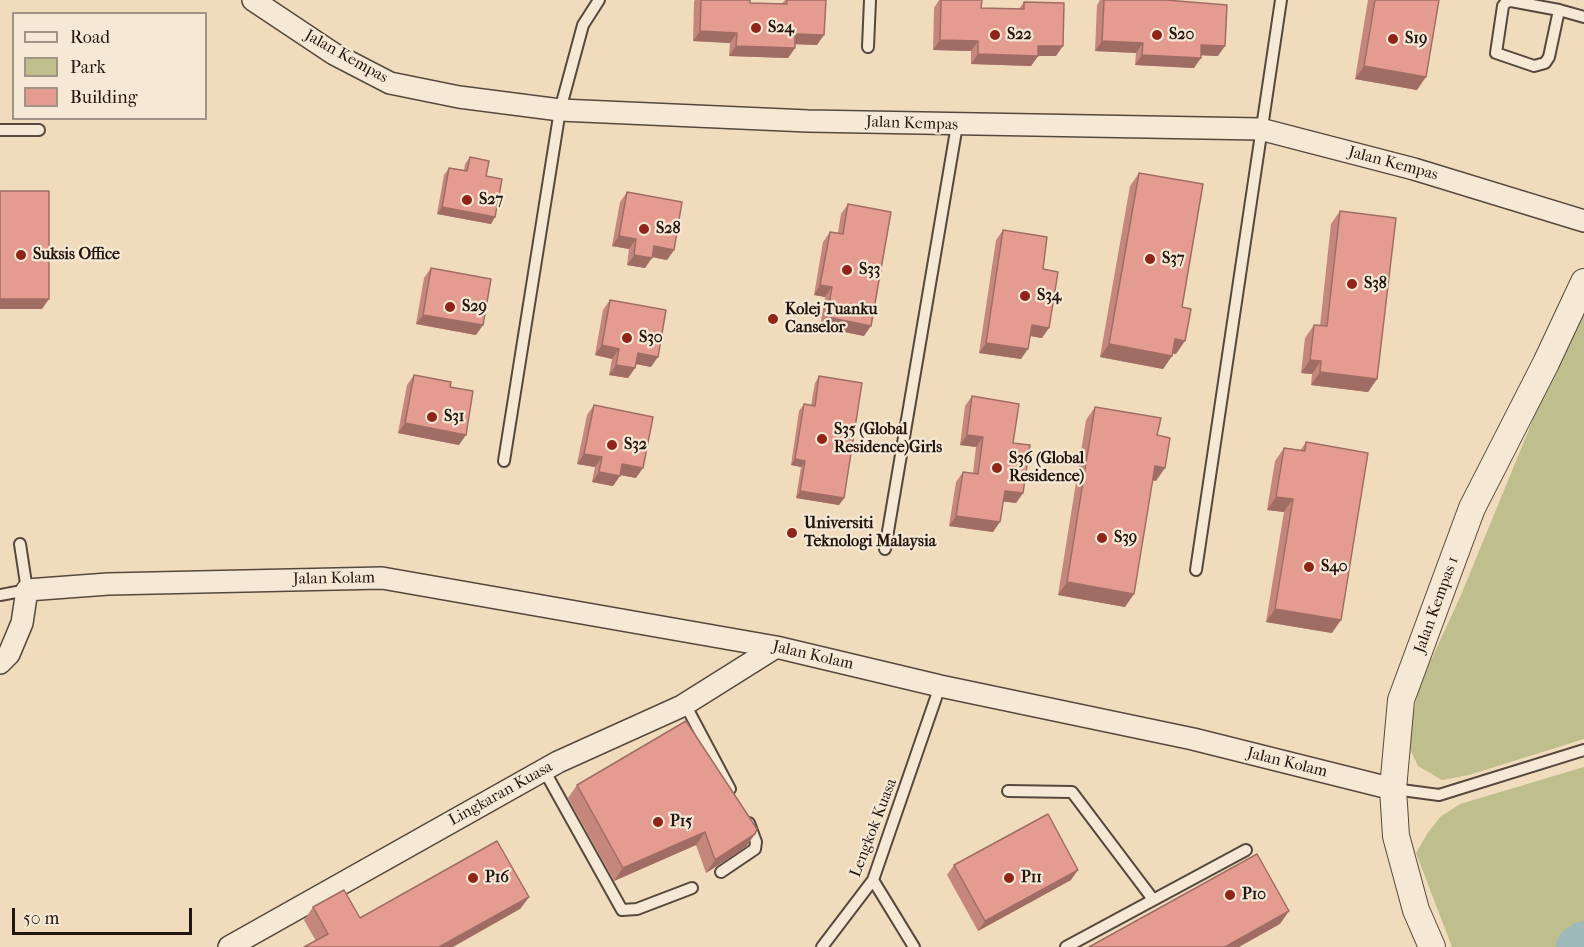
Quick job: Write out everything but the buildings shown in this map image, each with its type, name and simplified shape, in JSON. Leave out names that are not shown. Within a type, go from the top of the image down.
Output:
[{"type":"street","name":"Jalan Kempas","points":[[253,0],[334,54],[390,83],[459,97],[560,110],[957,125],[1260,129],[1414,169],[1584,221]]},
{"type":"street","name":"Jalan Kempas 1","points":[[1432,947],[1416,910],[1396,836],[1393,789],[1401,700],[1472,508],[1546,363],[1584,282]]},
{"type":"street","name":"Jalan Kolam","points":[[27,590],[108,584],[382,578],[776,647],[940,686],[1193,739],[1393,789]]},
{"type":"street","points":[[0,663],[9,654],[22,623],[27,590]]},
{"type":"street","name":"Lingkaran Kuasa","points":[[229,947],[544,770],[685,704],[776,647]]},
{"type":"lane","points":[[504,462],[560,110],[583,25],[599,0]]},
{"type":"lane","points":[[868,47],[870,0]]},
{"type":"lane","points":[[1196,570],[1281,0]]},
{"type":"lane","points":[[1559,10],[1549,57],[1545,63],[1534,66],[1496,52],[1503,6],[1510,0],[1559,10],[1584,17]]},
{"type":"lane","points":[[885,549],[957,125]]},
{"type":"lane","points":[[0,130],[39,130]]},
{"type":"lane","points":[[0,595],[27,590],[20,544]]},
{"type":"lane","name":"Lengkok Kuasa","points":[[822,947],[873,880],[940,686]]},
{"type":"lane","points":[[685,704],[735,798]]},
{"type":"lane","name":"Jalan Kolam","points":[[1393,789],[1439,795],[1584,750]]},
{"type":"lane","points":[[544,770],[622,910],[637,909],[692,888]]},
{"type":"lane","points":[[1008,791],[1072,792],[1152,898]]},
{"type":"lane","points":[[721,872],[755,849],[756,842],[746,817]]},
{"type":"lane","points":[[1066,947],[1152,898],[1246,850]]},
{"type":"lane","points":[[873,880],[914,947]]},
{"type":"green space","points":[[1584,312],[1584,739],[1469,775],[1442,780],[1418,766],[1409,747],[1409,732],[1420,684],[1461,595],[1541,400]]},
{"type":"green space","points":[[1584,767],[1584,932],[1561,947],[1452,947],[1416,853],[1427,834],[1440,817],[1460,804]]},
{"type":"waterway","points":[[1578,947],[1584,943]]},
{"type":"place","name":"S24","points":[[756,28]]},
{"type":"place","name":"S22","points":[[995,35]]},
{"type":"place","name":"S20","points":[[1157,35]]},
{"type":"place","name":"S19","points":[[1393,39]]},
{"type":"place","name":"S27","points":[[467,200]]},
{"type":"place","name":"S28","points":[[644,229]]},
{"type":"place","name":"Suksis Office","points":[[21,255]]},
{"type":"place","name":"S37","points":[[1150,259]]},
{"type":"place","name":"S33","points":[[847,270]]},
{"type":"place","name":"S38","points":[[1352,284]]},
{"type":"place","name":"S34","points":[[1025,296]]},
{"type":"place","name":"S29","points":[[450,307]]},
{"type":"place","name":"Kolej Tuanku Canselor","points":[[773,319]]},
{"type":"place","name":"S30","points":[[627,338]]},
{"type":"place","name":"S31","points":[[432,417]]},
{"type":"place","name":"S35 (Global Residence)Girls","points":[[822,439]]},
{"type":"place","name":"S32","points":[[612,445]]},
{"type":"place","name":"S36 (Global Residence)","points":[[997,468]]},
{"type":"place","name":"Universiti Teknologi Malaysia","points":[[792,533]]},
{"type":"place","name":"S39","points":[[1102,538]]},
{"type":"place","name":"S40","points":[[1309,567]]},
{"type":"place","name":"P15","points":[[658,822]]},
{"type":"place","name":"P16","points":[[473,878]]},
{"type":"place","name":"P11","points":[[1009,878]]},
{"type":"place","name":"P10","points":[[1230,895]]}]
